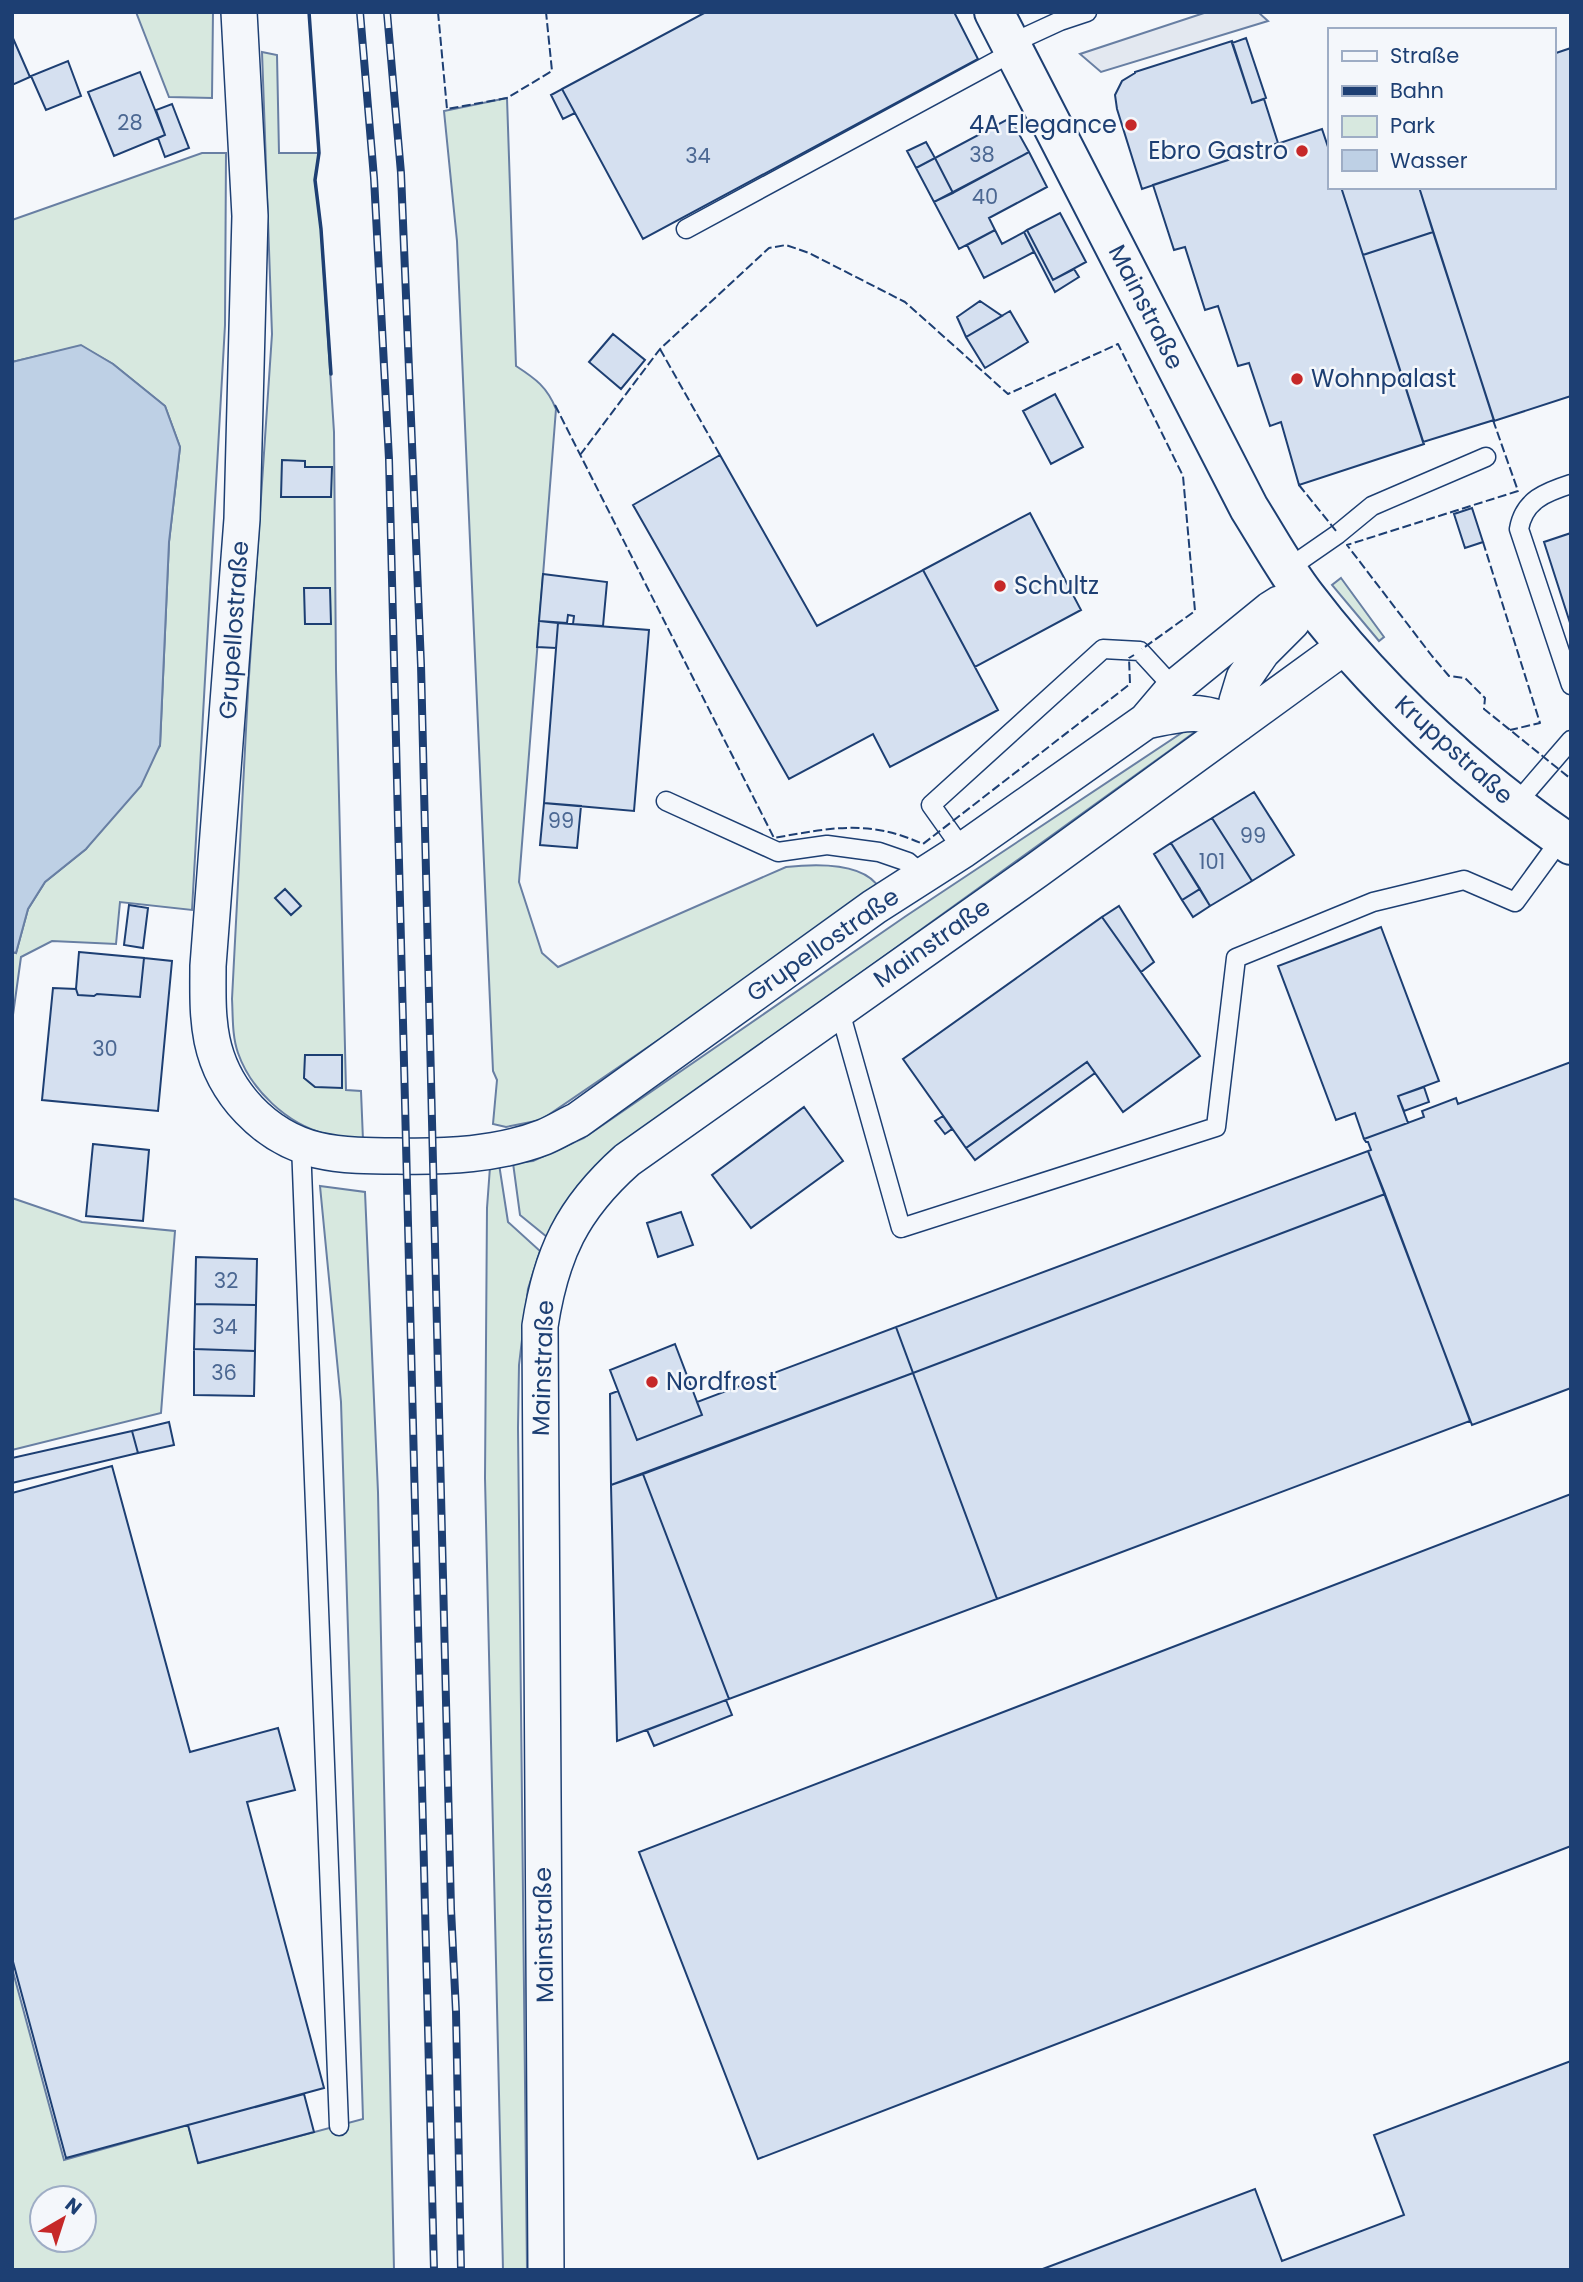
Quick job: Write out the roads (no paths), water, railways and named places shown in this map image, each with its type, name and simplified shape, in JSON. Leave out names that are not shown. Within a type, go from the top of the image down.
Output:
[{"type":"street","name":"Grupellostraße","points":[[239,12],[250,216],[242,519],[208,966],[208,1010],[213,1043],[229,1083],[255,1118],[282,1137],[318,1150],[363,1156],[428,1157],[492,1152],[544,1137],[578,1120],[863,915],[962,850],[1146,721],[1174,688],[1279,604],[1296,584]]},
{"type":"street","name":"Mainstraße","points":[[546,2270],[540,1326],[553,1264],[564,1239],[601,1183],[626,1160],[1037,870],[1345,646],[1296,584],[1243,496],[1006,36]]},
{"type":"street","points":[[1238,724],[1237,701],[1244,678],[1262,652],[1292,622],[1296,584]]},
{"type":"street","name":"Kruppstraße","points":[[1345,646],[1423,728],[1515,805],[1566,842]]},
{"type":"street","name":"Grupellostraße","points":[[1146,721],[1191,711],[1212,714],[1238,724]]},
{"type":"lane","points":[[686,229],[1006,36],[1087,12]]},
{"type":"lane","points":[[1296,584],[1338,534],[1372,506],[1486,457]]},
{"type":"lane","points":[[1571,484],[1544,494],[1533,502],[1523,515],[1520,529],[1571,685]]},
{"type":"lane","points":[[962,850],[931,805],[1103,649],[1140,650],[1174,688]]},
{"type":"lane","points":[[1515,805],[1571,740]]},
{"type":"lane","points":[[666,801],[778,852],[827,845],[879,852],[908,862],[923,875]]},
{"type":"lane","points":[[839,1008],[901,1228],[1216,1128],[1236,958],[1373,902],[1464,880],[1515,902],[1566,842]]},
{"type":"lane","points":[[301,1144],[339,2126]]},
{"type":"water","points":[[81,345],[113,364],[165,406],[180,447],[169,542],[160,745],[141,786],[86,849],[45,882],[28,909],[16,953],[12,952],[12,362]]},
{"type":"railway","points":[[360,12],[374,178],[389,459],[434,2270]]},
{"type":"railway","points":[[387,12],[401,173],[421,665],[461,2270]]},
{"type":"place","name":"4A Elegance","points":[[1131,125]]},
{"type":"place","name":"Ebro Gastro","points":[[1302,151]]},
{"type":"place","name":"Wohnpalast","points":[[1297,379]]},
{"type":"place","name":"Schultz","points":[[1000,586]]},
{"type":"place","name":"Nordfrost","points":[[652,1382]]}]
